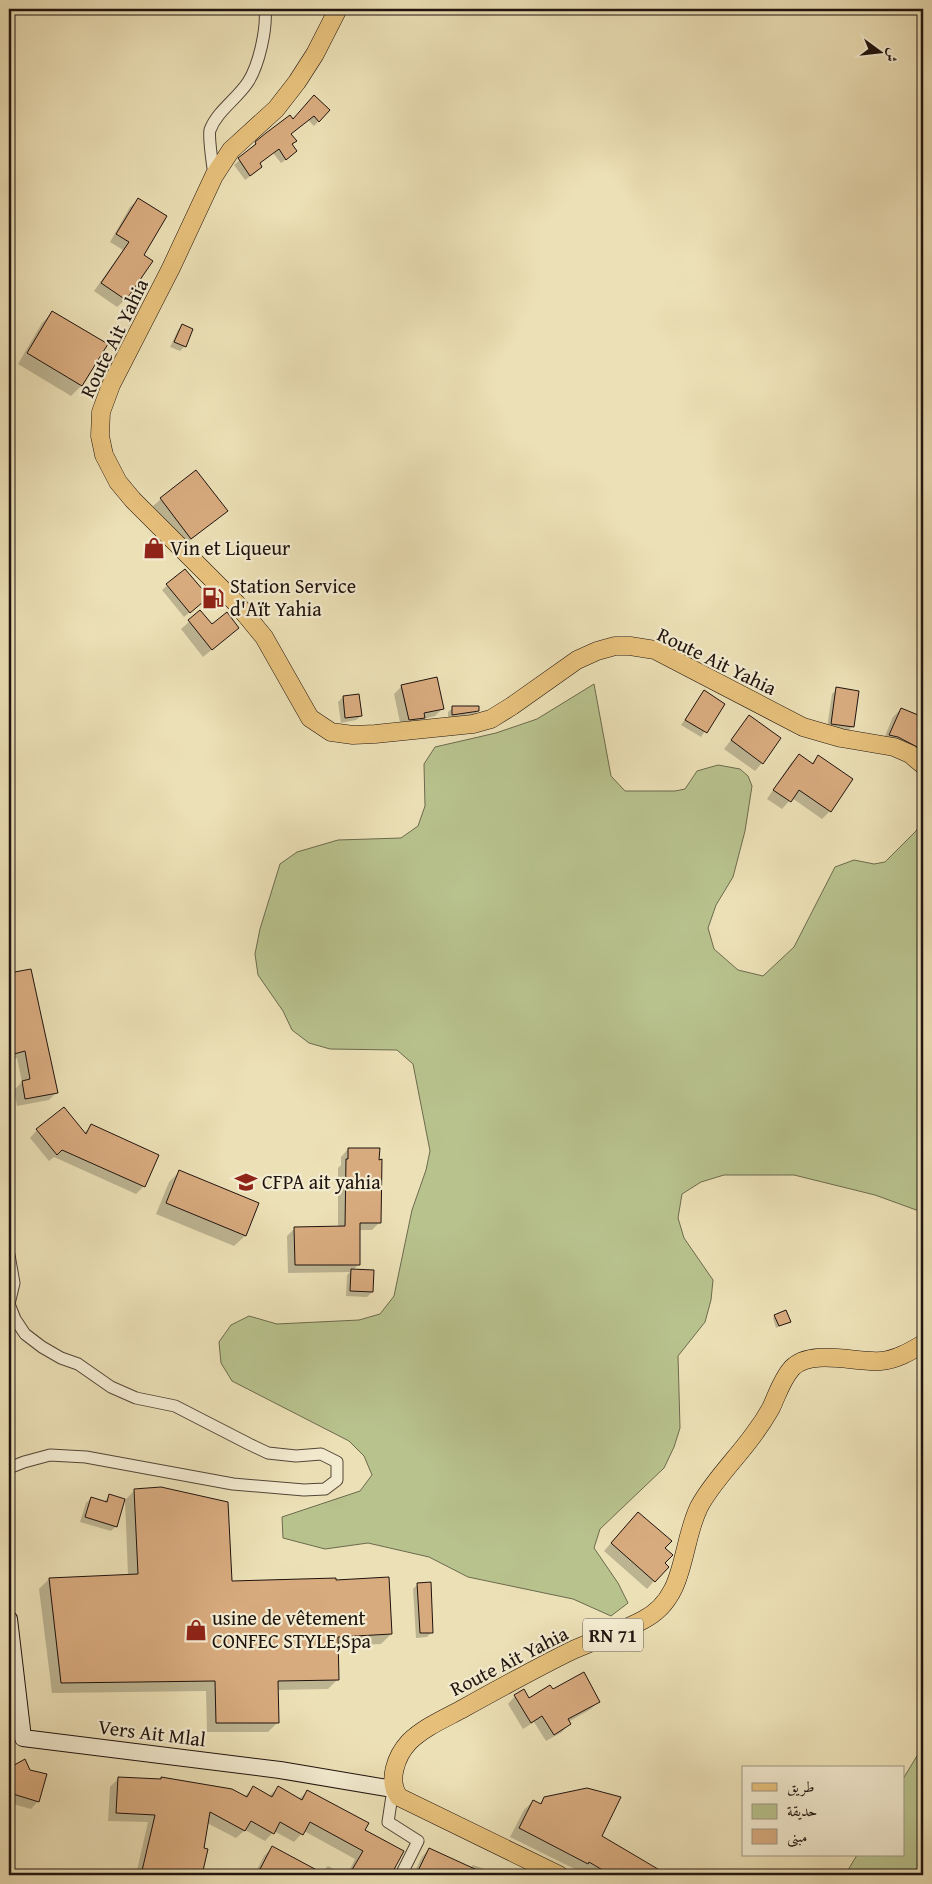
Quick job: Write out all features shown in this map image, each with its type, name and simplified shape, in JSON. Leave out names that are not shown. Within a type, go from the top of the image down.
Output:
[{"type":"main road","name":"Route Ait Yahia","points":[[338,9],[315,54],[297,82],[276,109],[231,150],[214,176],[171,268],[111,385],[101,412],[100,436],[104,455],[118,482],[133,500],[236,604],[264,637],[310,718],[331,732],[353,735],[473,724],[491,719],[577,660],[597,651],[615,646],[630,646],[655,650],[803,727],[841,738],[894,747],[910,754],[923,765]]},
{"type":"main road","name":"Route Ait Yahia","points":[[393,1789],[394,1770],[400,1754],[423,1731],[557,1658],[648,1618],[662,1606],[673,1591],[682,1566],[688,1535],[699,1506],[754,1434],[770,1410],[782,1382],[793,1367],[809,1358],[821,1357],[883,1361],[904,1354],[923,1344]]},
{"type":"main road","points":[[393,1789],[399,1797],[407,1802],[559,1875]]},
{"type":"street","points":[[214,176],[209,131],[222,111],[248,82],[257,62],[266,21],[265,9]]},
{"type":"street","points":[[9,1255],[14,1282],[9,1304],[15,1319],[25,1334],[42,1347],[61,1358],[78,1364],[111,1387],[136,1398],[175,1406],[268,1453],[296,1456],[320,1454],[337,1462],[337,1480],[325,1489],[304,1490],[233,1484],[86,1457],[50,1455],[9,1468]]},
{"type":"street","name":"Vers Ait Mlal","points":[[9,1619],[23,1738],[280,1770],[393,1789]]},
{"type":"street","points":[[393,1789],[388,1822],[418,1841],[400,1875]]},
{"type":"green space","points":[[594,684],[611,776],[625,791],[675,791],[685,789],[697,771],[718,765],[740,769],[748,776],[752,786],[745,831],[733,877],[716,905],[708,928],[714,949],[738,970],[763,976],[794,947],[835,867],[854,860],[874,864],[885,862],[916,831],[923,820],[923,1210],[919,1211],[875,1195],[794,1175],[724,1175],[701,1182],[682,1194],[678,1218],[684,1238],[713,1280],[711,1300],[705,1322],[678,1356],[680,1428],[664,1468],[600,1529],[594,1548],[618,1583],[628,1603],[611,1616],[573,1599],[468,1577],[429,1557],[368,1543],[325,1549],[283,1538],[282,1517],[360,1491],[372,1475],[364,1456],[349,1441],[232,1381],[221,1363],[219,1342],[231,1325],[249,1316],[277,1324],[359,1320],[380,1314],[394,1296],[412,1210],[426,1170],[430,1151],[413,1064],[397,1050],[330,1049],[309,1043],[292,1030],[283,1011],[258,975],[255,954],[260,929],[280,864],[297,852],[338,840],[401,838],[418,826],[425,806],[424,764],[435,747],[496,733],[537,719]]},
{"type":"green space","points":[[923,1746],[923,1875],[845,1875],[856,1856],[904,1856],[904,1777]]},
{"type":"building","points":[[314,95],[330,110],[319,122],[314,116],[291,134],[297,141],[292,144],[297,151],[286,160],[279,149],[260,163],[262,167],[250,176],[238,158],[290,115],[293,119]]},
{"type":"building","points":[[138,198],[167,216],[144,255],[153,261],[126,300],[101,283],[129,242],[116,234]]},
{"type":"building","points":[[52,311],[108,344],[82,386],[27,353]]},
{"type":"building","points":[[182,324],[193,329],[186,347],[174,342]]},
{"type":"building","points":[[196,470],[228,511],[191,539],[160,498]]},
{"type":"building","points":[[185,569],[209,597],[190,613],[166,584]]},
{"type":"building","points":[[200,610],[212,624],[227,612],[239,628],[212,650],[188,620]]},
{"type":"building","points":[[437,677],[444,709],[424,713],[425,718],[409,720],[401,685]]},
{"type":"building","points":[[836,687],[859,691],[854,727],[831,724]]},
{"type":"building","points":[[704,690],[725,704],[707,733],[685,720]]},
{"type":"building","points":[[359,694],[362,716],[345,718],[343,696]]},
{"type":"building","points":[[452,706],[479,706],[479,711],[452,715]]},
{"type":"building","points":[[901,708],[923,717],[923,750],[898,737],[889,735]]},
{"type":"building","points":[[749,715],[781,738],[763,764],[731,740]]},
{"type":"building","points":[[799,754],[813,764],[818,755],[853,779],[831,812],[799,790],[791,802],[773,790]]},
{"type":"building","points":[[31,969],[58,1093],[25,1099],[22,1081],[30,1079],[25,1051],[14,1054],[9,1027],[9,973]]},
{"type":"building","points":[[64,1107],[86,1134],[91,1124],[159,1155],[145,1187],[62,1150],[57,1155],[36,1129]]},
{"type":"building","points":[[348,1148],[380,1148],[379,1160],[382,1159],[381,1223],[360,1223],[360,1265],[295,1265],[294,1227],[345,1226],[346,1159],[348,1159]]},
{"type":"building","points":[[179,1170],[259,1203],[246,1236],[166,1203]]},
{"type":"building","points":[[351,1269],[374,1270],[373,1292],[350,1291]]},
{"type":"building","points":[[786,1310],[791,1322],[779,1326],[774,1315]]},
{"type":"building","name":"usine de vêtement CONFEC STYLE,Spa","points":[[161,1487],[228,1502],[232,1581],[336,1578],[336,1580],[389,1577],[392,1634],[338,1637],[339,1680],[278,1681],[279,1723],[216,1723],[215,1681],[61,1683],[49,1578],[138,1574],[134,1489]]},
{"type":"building","points":[[109,1494],[125,1499],[117,1527],[85,1517],[91,1497],[107,1502]]},
{"type":"building","points":[[638,1512],[672,1541],[665,1548],[673,1555],[665,1563],[669,1567],[655,1582],[611,1543]]},
{"type":"building","points":[[431,1582],[433,1633],[420,1633],[417,1583]]},
{"type":"building","points":[[584,1672],[600,1702],[568,1719],[571,1724],[554,1735],[542,1716],[531,1723],[514,1695],[524,1689],[529,1698],[550,1685],[553,1689]]},
{"type":"building","points":[[25,1759],[30,1770],[47,1774],[39,1802],[13,1794],[9,1786],[9,1768]]},
{"type":"building","points":[[118,1777],[161,1779],[161,1777],[232,1789],[247,1797],[253,1786],[272,1797],[278,1786],[302,1800],[307,1790],[369,1823],[365,1830],[404,1851],[391,1875],[349,1875],[363,1851],[310,1822],[303,1835],[280,1822],[274,1834],[251,1821],[245,1831],[210,1812],[204,1848],[208,1849],[202,1875],[141,1875],[155,1815],[116,1813]]},
{"type":"building","points":[[587,1788],[621,1797],[602,1836],[668,1875],[611,1875],[589,1862],[588,1864],[519,1828],[533,1800],[541,1804],[544,1797]]},
{"type":"building","points":[[272,1846],[326,1875],[257,1875]]},
{"type":"building","points":[[429,1848],[488,1875],[416,1875]]},
{"type":"place","name":"Vin et Liqueur","points":[[154,548]]},
{"type":"place","name":"Station Service d'Aït Yahia","points":[[213,598]]},
{"type":"place","name":"CFPA ait yahia","points":[[246,1182]]},
{"type":"place","name":"usine de vêtement CONFEC STYLE,Spa","points":[[196,1630]]}]
